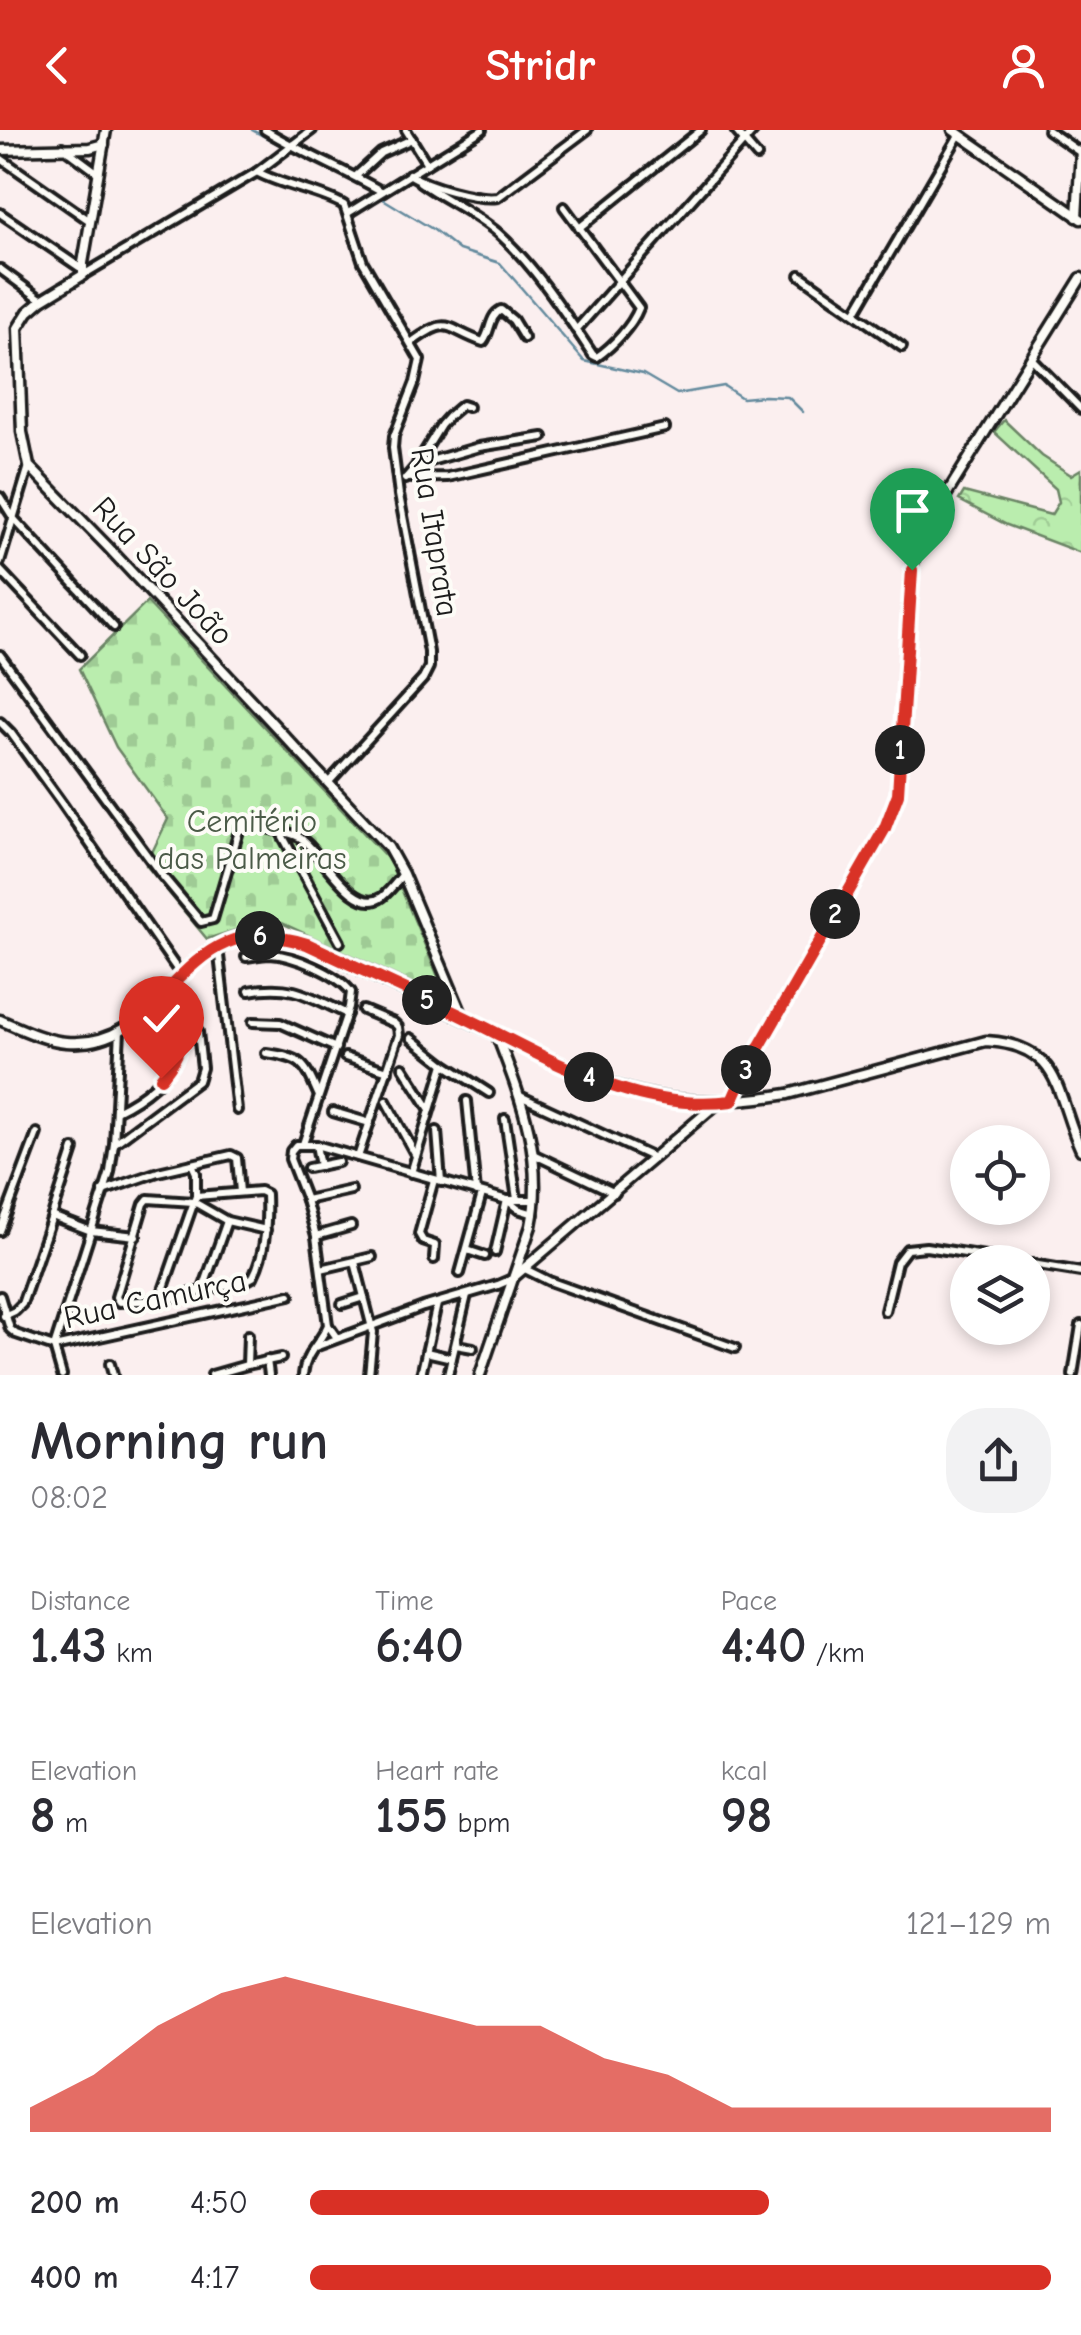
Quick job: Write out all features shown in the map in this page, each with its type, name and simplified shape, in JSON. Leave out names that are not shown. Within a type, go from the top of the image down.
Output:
[{"type":"main road","points":[[29,466],[22,432],[18,328],[28,312],[83,272],[106,130]]},
{"type":"main road","points":[[956,132],[1079,218]]},
{"type":"main road","points":[[0,150],[90,148],[104,144]]},
{"type":"main road","points":[[90,148],[102,158]]},
{"type":"main road","points":[[1079,218],[1081,151]]},
{"type":"main road","points":[[732,1101],[891,817],[898,794],[913,560],[920,540],[1081,278]]},
{"type":"main road","name":"Rua São João","points":[[29,466],[388,847],[463,1017]]},
{"type":"main road","points":[[0,1020],[45,1038],[68,1042],[105,1038],[133,1022],[198,959],[218,945],[258,936],[307,944],[558,1063],[646,1096],[719,1102],[788,1094],[956,1048],[1000,1042],[1034,1054],[1047,1066],[1081,1150]]},
{"type":"main road","points":[[480,1375],[534,1214],[535,1200],[534,1155],[520,1096],[496,1033]]},
{"type":"main road","points":[[512,1279],[719,1102]]},
{"type":"street","points":[[265,130],[382,192]]},
{"type":"street","points":[[0,213],[83,272],[257,172],[312,130]]},
{"type":"street","points":[[406,130],[427,164]]},
{"type":"street","points":[[458,130],[464,140]]},
{"type":"street","points":[[348,212],[482,130]]},
{"type":"street","points":[[420,182],[485,198],[498,197],[587,130]]},
{"type":"street","points":[[579,228],[701,130]]},
{"type":"street","points":[[735,130],[757,156]]},
{"type":"street","points":[[576,330],[754,130]]},
{"type":"street","points":[[1048,130],[1081,151]]},
{"type":"street","points":[[855,313],[956,132]]},
{"type":"street","points":[[356,176],[381,153],[412,139]]},
{"type":"street","points":[[63,147],[98,173]]},
{"type":"street","points":[[0,158],[90,221]]},
{"type":"street","points":[[257,172],[344,205],[363,262],[411,343],[442,325],[483,342],[494,314],[500,310],[513,320],[524,338]]},
{"type":"street","points":[[409,174],[483,222],[509,244],[538,276],[593,355],[601,356],[636,316],[638,304],[564,208]]},
{"type":"street","points":[[0,269],[42,300]]},
{"type":"street","points":[[800,275],[902,347]]},
{"type":"street","name":"Rua Itaprata","points":[[328,783],[422,680],[429,667],[394,463],[394,436],[420,366],[411,343]]},
{"type":"street","points":[[1032,359],[1081,409]]},
{"type":"street","points":[[398,487],[448,416],[462,405],[468,408]]},
{"type":"street","points":[[406,478],[448,477],[665,428]]},
{"type":"street","points":[[417,465],[480,447],[543,438]]},
{"type":"street","points":[[0,562],[29,466]]},
{"type":"street","points":[[0,497],[14,520],[114,628]]},
{"type":"street","points":[[0,570],[80,656]]},
{"type":"street","points":[[0,655],[160,873],[201,922],[213,919],[242,826],[246,824],[303,840],[362,900],[381,898],[403,874]]},
{"type":"street","points":[[0,722],[61,802],[181,975]]},
{"type":"street","points":[[281,833],[340,942]]},
{"type":"street","points":[[218,945],[236,1110]]},
{"type":"street","points":[[246,957],[290,957],[342,982],[351,992],[319,1096],[301,1144],[291,1151],[290,1159],[316,1236],[328,1325],[337,1338]]},
{"type":"street","points":[[249,991],[293,989],[347,1014]]},
{"type":"street","points":[[115,1112],[152,1088],[177,1054],[174,1020],[163,994]]},
{"type":"street","points":[[358,1157],[400,1035],[394,1023],[363,1010]]},
{"type":"street","points":[[253,1022],[280,1023],[336,1048]]},
{"type":"street","points":[[62,1375],[54,1347],[110,1172],[120,1031]]},
{"type":"street","points":[[114,1144],[198,1080],[202,1068],[198,1032]]},
{"type":"street","points":[[411,1038],[490,1093]]},
{"type":"street","points":[[266,1053],[287,1056],[307,1068],[319,1096]]},
{"type":"street","points":[[345,1057],[388,1070]]},
{"type":"street","points":[[411,1173],[444,1064]]},
{"type":"street","points":[[402,1067],[429,1109]]},
{"type":"street","points":[[520,1096],[654,1158]]},
{"type":"street","points":[[386,1100],[416,1157]]},
{"type":"street","points":[[460,1273],[479,1193],[467,1101]]},
{"type":"street","points":[[334,1112],[370,1123]]},
{"type":"street","points":[[505,1119],[518,1199]]},
{"type":"street","points":[[434,1259],[435,1245],[423,1241],[419,1234],[437,1181],[437,1131]]},
{"type":"street","points":[[0,1230],[36,1134]]},
{"type":"street","points":[[301,1144],[507,1200],[535,1200]]},
{"type":"street","points":[[316,1145],[320,1166]]},
{"type":"street","points":[[0,1296],[4,1316],[16,1312],[22,1304],[74,1149]]},
{"type":"street","points":[[534,1155],[614,1192]]},
{"type":"street","points":[[103,1191],[158,1172],[234,1156],[240,1192]]},
{"type":"street","points":[[308,1168],[338,1162]]},
{"type":"street","points":[[160,1300],[195,1199],[196,1173],[192,1164]]},
{"type":"street","points":[[306,1200],[351,1190]]},
{"type":"street","points":[[240,1192],[264,1193],[266,1230],[253,1277],[160,1300],[117,1301],[146,1201],[240,1192]]},
{"type":"street","points":[[195,1199],[227,1222],[266,1230]]},
{"type":"street","points":[[507,1200],[534,1214]]},
{"type":"street","points":[[494,1252],[507,1200]]},
{"type":"street","points":[[52,1216],[91,1230],[136,1236]]},
{"type":"street","points":[[203,1290],[227,1222]]},
{"type":"street","points":[[316,1236],[351,1226]]},
{"type":"street","points":[[885,1311],[898,1262],[908,1249],[950,1251]]},
{"type":"street","points":[[467,1250],[485,1256]]},
{"type":"street","points":[[321,1269],[372,1258]]},
{"type":"street","points":[[354,1262],[372,1332],[369,1375]]},
{"type":"street","points":[[1050,1267],[1081,1272]]},
{"type":"street","points":[[525,1269],[735,1348]]},
{"type":"street","points":[[316,1346],[512,1279]]},
{"type":"street","points":[[448,1375],[468,1294]]},
{"type":"street","name":"Rua Camurça","points":[[4,1316],[16,1334],[54,1347],[290,1295]]},
{"type":"street","points":[[342,1304],[364,1298]]},
{"type":"street","points":[[421,1375],[437,1302]]},
{"type":"street","points":[[302,1375],[306,1356],[328,1325]]},
{"type":"street","points":[[1073,1375],[1081,1326]]},
{"type":"street","points":[[247,1364],[248,1335]]},
{"type":"street","points":[[456,1345],[473,1348]]},
{"type":"street","points":[[426,1352],[452,1358]]},
{"type":"street","points":[[212,1375],[282,1358]]},
{"type":"street","points":[[268,1360],[269,1375]]},
{"type":"street","points":[[110,1364],[113,1375]]},
{"type":"green space","points":[[1004,420],[1042,456],[1071,475],[1081,469],[1081,553],[1007,525],[959,500],[964,492],[1051,515],[1059,502],[1056,489],[994,432]]},
{"type":"green space","name":"Cemitério das Palmeiras","points":[[147,602],[389,860],[448,1000],[282,923],[245,927],[207,939],[146,865],[168,819],[116,747],[79,669]]},
{"type":"waterway","points":[[252,130],[278,144]]},
{"type":"waterway","points":[[383,199],[459,250],[500,263],[584,361],[643,374],[677,394],[724,386],[742,398],[788,397],[803,412]]},
{"type":"route","points":[[161,1078],[177,1054],[178,1044],[174,1020],[163,994],[189,966],[218,945],[241,938],[274,936],[307,944],[618,1088],[672,1099],[732,1101],[895,806],[912,570]]}]
